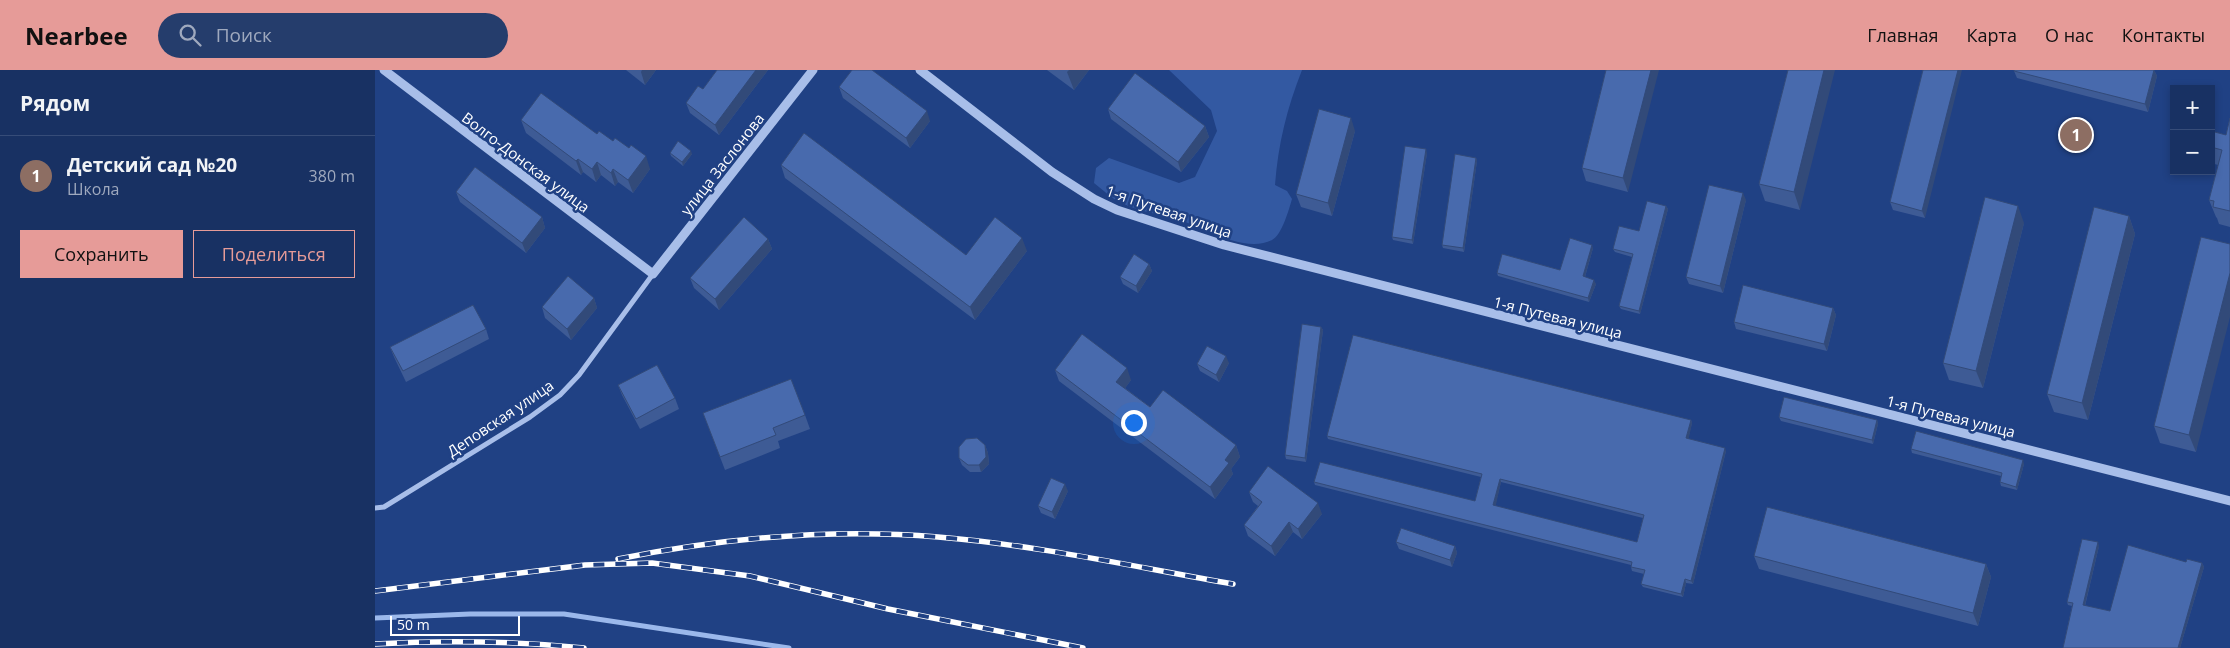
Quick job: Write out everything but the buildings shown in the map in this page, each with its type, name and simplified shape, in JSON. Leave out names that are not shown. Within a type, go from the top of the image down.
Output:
[{"type":"street","name":"Волго-Донская улица","points":[[384,70],[653,274]]},
{"type":"street","name":"улица Заслонова","points":[[653,274],[813,70]]},
{"type":"street","name":"1-я Путевая улица","points":[[920,70],[1052,172],[1094,199],[1117,210],[1215,242],[2230,501]]},
{"type":"street","name":"Деповская улица","points":[[375,508],[384,507],[530,417],[561,394],[579,375],[653,274]]},
{"type":"shaded area","points":[[1169,70],[1302,70],[1284,126],[1278,155],[1275,185],[1287,191],[1292,199],[1282,227],[1272,240],[1260,244],[1248,244],[1221,237],[1170,217],[1128,206],[1094,183],[1096,168],[1109,158],[1179,183],[1195,177],[1217,131],[1211,110]]},
{"type":"waterway","points":[[375,618],[470,614],[564,614],[789,648]]},
{"type":"railway","points":[[618,559],[737,540],[817,534],[898,534],[1012,545],[1233,584]]},
{"type":"railway","points":[[375,591],[585,565],[652,563],[750,576],[888,609],[1083,648]]},
{"type":"railway","points":[[375,644],[479,642],[584,648]]},
{"type":"place","name":"Детский сад №20","points":[[2076,135]]}]
